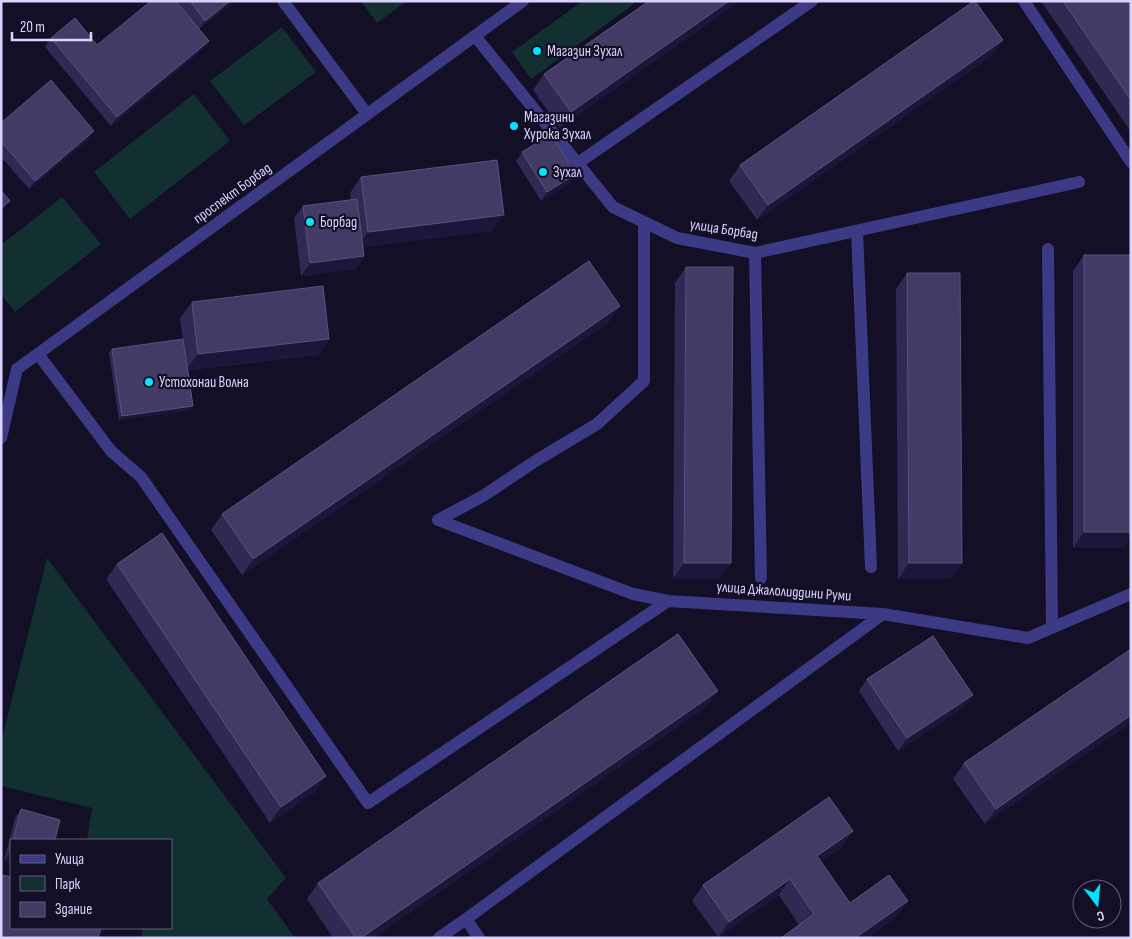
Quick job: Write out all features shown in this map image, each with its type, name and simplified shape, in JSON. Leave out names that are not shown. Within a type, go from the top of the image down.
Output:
[{"type":"street","points":[[284,1],[367,114]]},
{"type":"street","name":"проспект Борбад","points":[[17,369],[523,1]]},
{"type":"street","points":[[578,163],[812,1]]},
{"type":"street","points":[[1024,1],[1131,162]]},
{"type":"street","name":"улица Борбад","points":[[475,36],[614,207],[677,238],[755,253],[1079,182]]},
{"type":"street","name":"улица Джалолиддини Руми","points":[[644,222],[644,382],[597,424],[537,460],[484,496],[438,520],[633,594],[668,600],[883,614],[1028,638],[1131,594]]},
{"type":"street","points":[[857,231],[871,567]]},
{"type":"street","points":[[1048,249],[1052,628]]},
{"type":"street","points":[[755,253],[761,578]]},
{"type":"street","points":[[38,354],[111,451],[141,478],[368,803],[668,600]]},
{"type":"street","points":[[1,394],[17,369]]},
{"type":"street","points":[[1,438],[17,369]]},
{"type":"street","points":[[439,938],[883,614]]},
{"type":"street","points":[[466,919],[478,938]]},
{"type":"green space","points":[[361,1],[407,1],[377,23]]},
{"type":"green space","points":[[583,1],[638,1],[531,79],[512,52]]},
{"type":"green space","points":[[282,27],[316,72],[244,125],[210,81]]},
{"type":"green space","points":[[194,94],[230,141],[130,219],[94,172]]},
{"type":"green space","points":[[62,197],[101,244],[15,312],[1,294],[1,245]]},
{"type":"green space","points":[[47,558],[286,878],[267,899],[295,938],[141,938],[143,929],[172,929],[172,839],[87,839],[92,808],[1,786],[1,743]]},
{"type":"building","points":[[151,1],[176,1],[209,41],[117,117],[51,38],[75,18],[97,45]]},
{"type":"building","points":[[190,1],[230,1],[205,21]]},
{"type":"building","points":[[649,1],[729,1],[571,112],[544,74]]},
{"type":"building","points":[[974,1],[1003,40],[768,205],[740,165]]},
{"type":"building","points":[[1063,1],[1127,1],[1131,7],[1131,100]]},
{"type":"building","points":[[51,80],[94,131],[35,181],[1,141],[1,123]]},
{"type":"building","name":"Зухал","points":[[551,134],[576,174],[547,192],[522,152]]},
{"type":"building","points":[[497,160],[504,215],[368,232],[361,177]]},
{"type":"building","points":[[1,190],[10,201],[1,208]]},
{"type":"building","points":[[357,199],[364,256],[310,263],[303,206]]},
{"type":"building","points":[[1084,255],[1131,255],[1131,532],[1084,532]]},
{"type":"building","points":[[589,261],[620,306],[253,559],[222,514]]},
{"type":"building","points":[[686,267],[733,267],[731,563],[684,563]]},
{"type":"building","points":[[907,273],[960,273],[962,563],[909,563]]},
{"type":"building","points":[[323,286],[329,339],[198,354],[192,302]]},
{"type":"building","name":"Устохонаи Волна","points":[[183,339],[193,406],[122,416],[112,349]]},
{"type":"building","points":[[162,533],[326,776],[281,807],[117,564]]},
{"type":"building","points":[[678,634],[718,691],[361,938],[356,938],[318,883]]},
{"type":"building","points":[[933,636],[973,695],[907,738],[867,679]]},
{"type":"building","points":[[1131,649],[1131,715],[996,809],[964,763]]},
{"type":"building","points":[[829,797],[853,831],[817,856],[850,903],[889,875],[908,901],[855,938],[781,938],[814,914],[790,879],[729,922],[703,885]]},
{"type":"building","points":[[21,809],[60,820],[55,839],[13,839]]},
{"type":"building","points":[[3,875],[10,877],[10,929],[101,929],[98,938],[1,938],[1,882]]},
{"type":"place","name":"Магазин Зухал","points":[[537,51]]},
{"type":"place","name":"Магазини Хурока Зухал","points":[[514,126]]},
{"type":"place","name":"Зухал","points":[[543,172]]},
{"type":"place","name":"Борбад","points":[[310,222]]},
{"type":"place","name":"Устохонаи Волна","points":[[149,382]]}]
